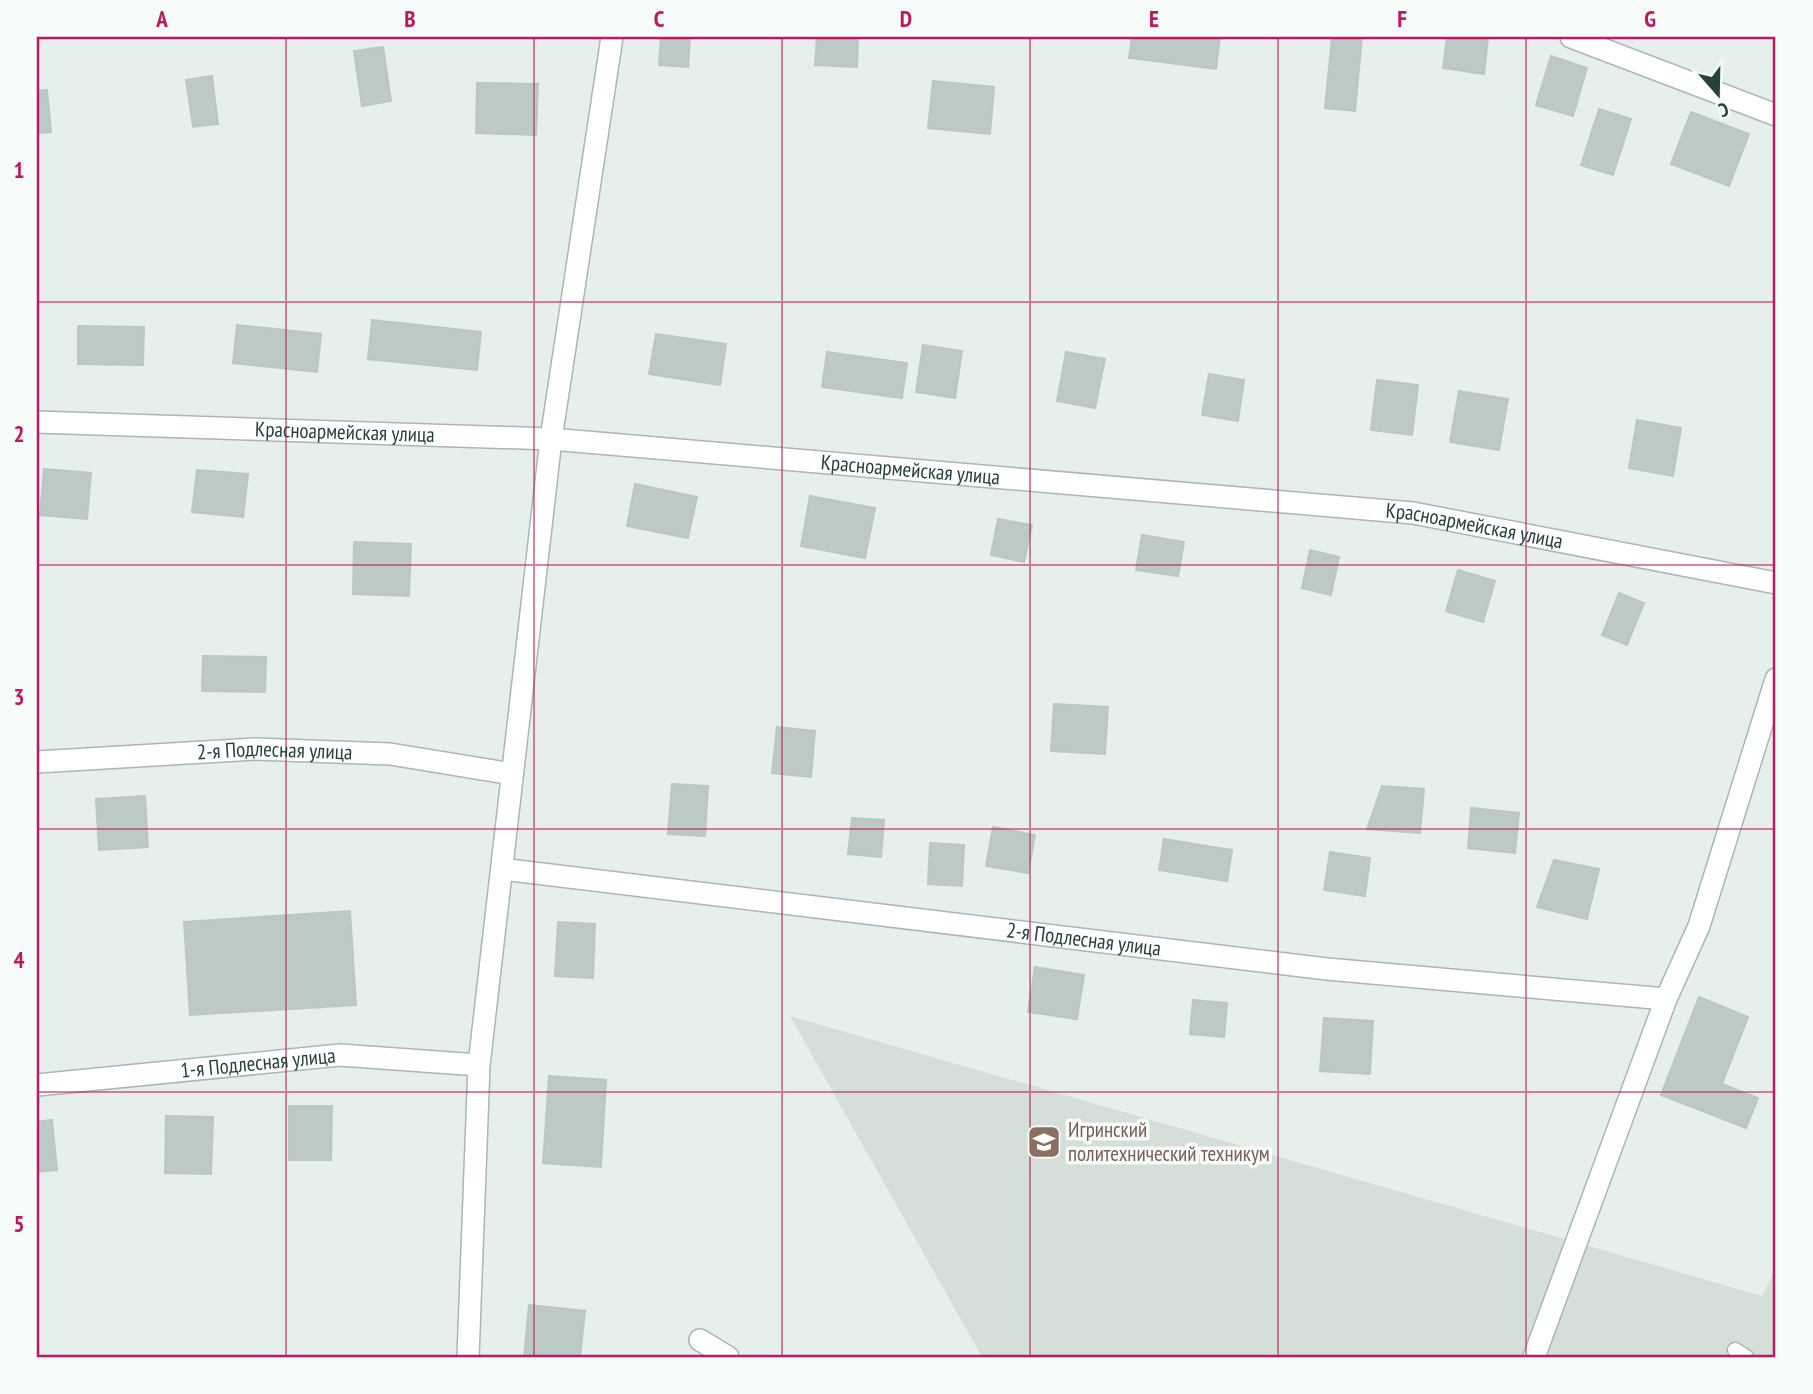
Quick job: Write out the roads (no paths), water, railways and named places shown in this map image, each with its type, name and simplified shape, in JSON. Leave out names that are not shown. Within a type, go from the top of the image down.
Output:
[{"type":"street","points":[[468,1357],[479,1065],[551,439],[611,37]]},
{"type":"street","points":[[1571,37],[1776,115]]},
{"type":"street","name":"Красноармейская улица","points":[[37,422],[551,439],[1413,513],[1776,583]]},
{"type":"street","points":[[1534,1357],[1666,999],[1699,926],[1776,679]]},
{"type":"street","name":"2-я Подлесная улица","points":[[37,762],[255,749],[390,754],[512,774]]},
{"type":"street","name":"2-я Подлесная улица","points":[[502,869],[1327,969],[1666,999]]},
{"type":"street","name":"1-я Подлесная улица","points":[[37,1085],[340,1055],[479,1065]]},
{"type":"street","points":[[700,1340],[728,1357]]},
{"type":"place","name":"Игринский политехнический техникум","points":[[1044,1142]]}]
